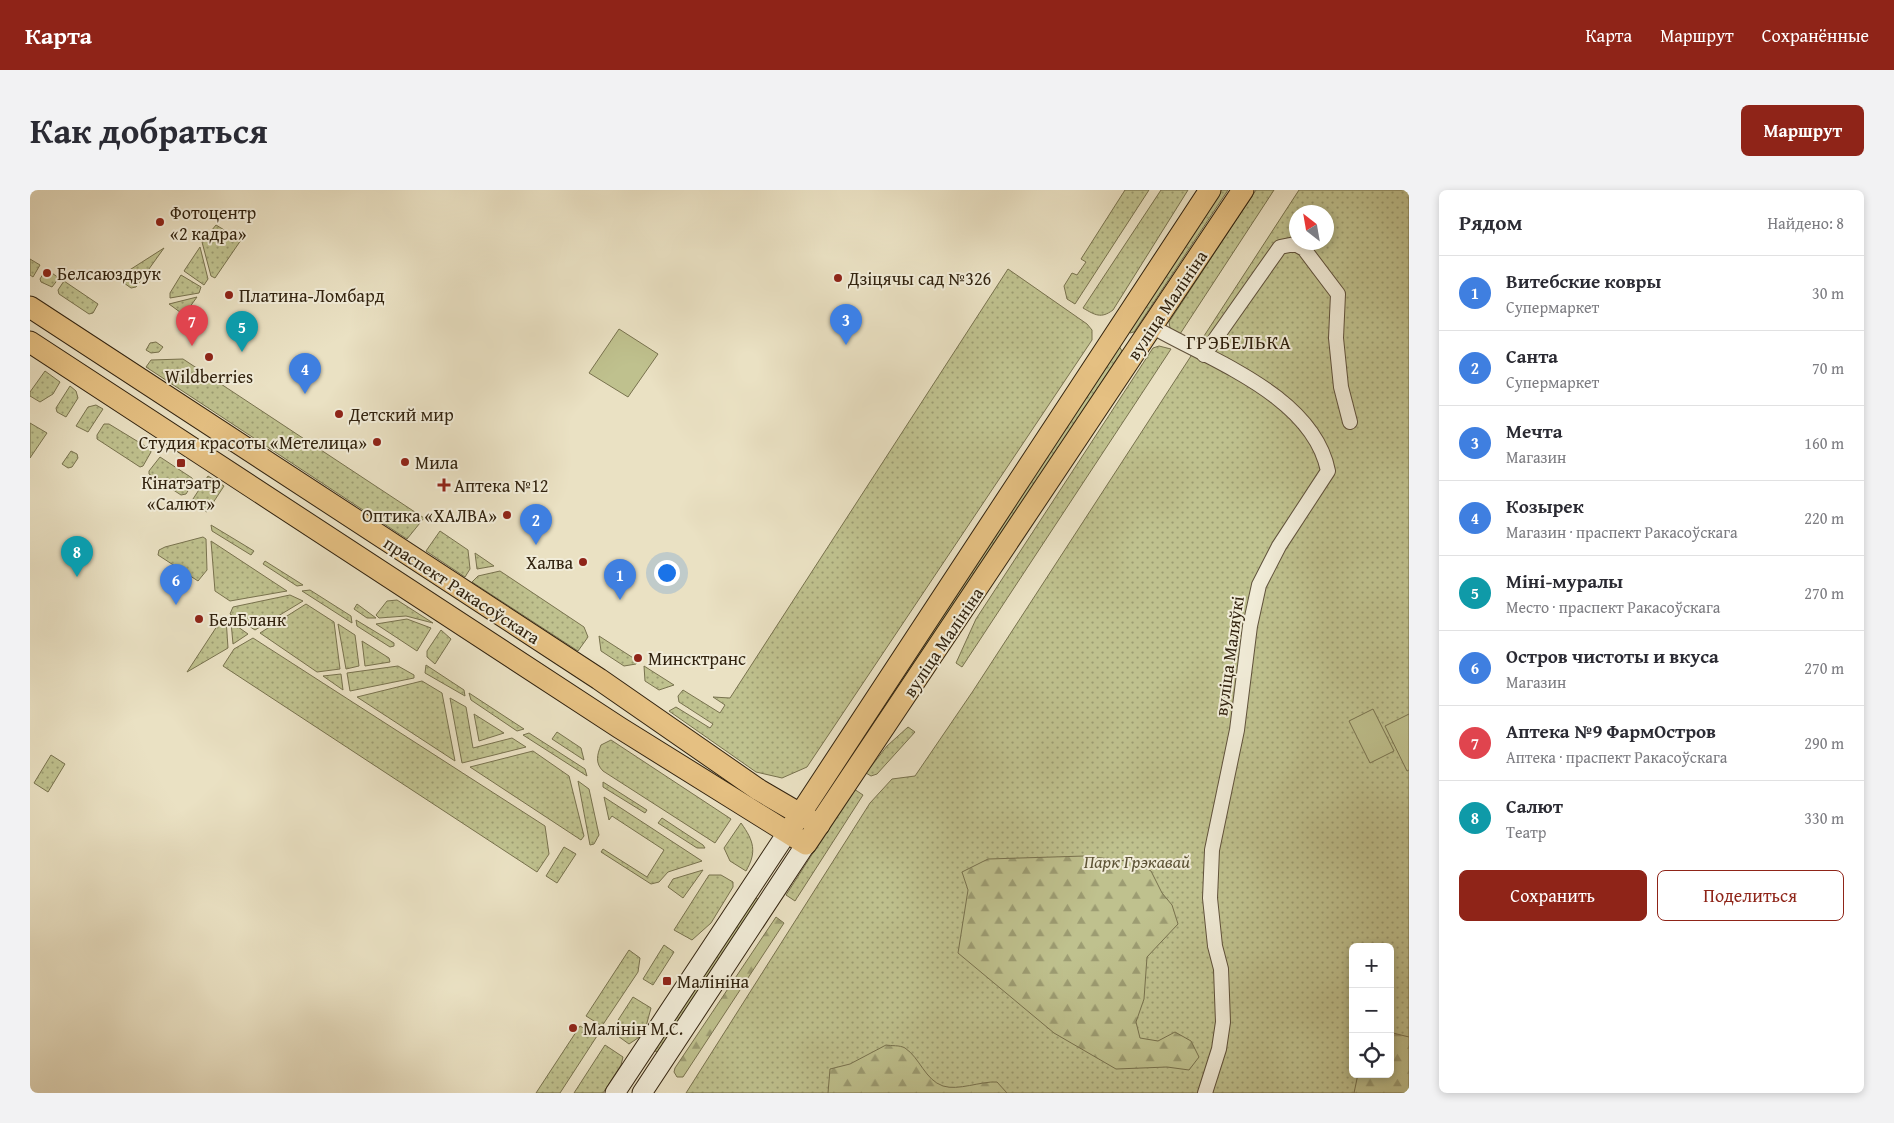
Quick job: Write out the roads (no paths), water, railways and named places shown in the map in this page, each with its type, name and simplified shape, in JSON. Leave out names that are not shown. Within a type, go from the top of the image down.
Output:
[{"type":"main road","name":"вуліца Малініна","points":[[615,1093],[1117,334],[1210,190]]},
{"type":"main road","name":"вуліца Малініна","points":[[642,1093],[1243,190]]},
{"type":"main road","name":"праспект Ракасоўскага","points":[[30,307],[599,679],[759,790],[819,825]]},
{"type":"main road","points":[[1117,334],[1138,348]]},
{"type":"main road","name":"праспект Ракасоўскага","points":[[30,342],[629,733],[806,844]]},
{"type":"street","points":[[1204,355],[1280,247],[1295,244],[1304,249],[1338,294],[1338,358],[1341,386],[1350,422]]},
{"type":"street","name":"вуліца Маляўкі","points":[[1153,327],[1284,402],[1300,418],[1315,440],[1325,459],[1328,471],[1279,546],[1258,585],[1250,626],[1237,730],[1212,850],[1210,898],[1215,946],[1221,969],[1222,1022],[1219,1048],[1205,1093]]},
{"type":"place","name":"Фотоцентр «2 кадра»","points":[[160,222]]},
{"type":"place","name":"Белсаюздрук","points":[[47,273]]},
{"type":"place","name":"Дзіцячы сад №326","points":[[838,278]]},
{"type":"place","name":"Платина-Ломбард","points":[[229,295]]},
{"type":"place","name":"Мечта","points":[[846,345]]},
{"type":"place","name":"Аптека №9 ФармОстров","points":[[192,346]]},
{"type":"place","name":"Міні-муралы","points":[[242,352]]},
{"type":"place","name":"Wildberries","points":[[209,357]]},
{"type":"place","name":"Козырек","points":[[305,394]]},
{"type":"place","name":"Детский мир","points":[[339,414]]},
{"type":"place","name":"Студия красоты «Метелица»","points":[[377,442]]},
{"type":"place","name":"Мила","points":[[405,462]]},
{"type":"place","name":"Кінатэатр «Салют»","points":[[181,463]]},
{"type":"place","name":"Аптека №12","points":[[444,485]]},
{"type":"place","name":"Оптика «ХАЛВА»","points":[[507,515]]},
{"type":"place","name":"Санта","points":[[536,545]]},
{"type":"place","name":"Халва","points":[[583,562]]},
{"type":"place","name":"Салют","points":[[77,577]]},
{"type":"place","name":"Витебские ковры","points":[[620,600]]},
{"type":"place","name":"Остров чистоты и вкуса","points":[[176,605]]},
{"type":"place","name":"БелБланк","points":[[199,619]]},
{"type":"place","name":"Минсктранс","points":[[638,658]]},
{"type":"place","name":"Малініна","points":[[667,981]]},
{"type":"place","name":"Малінін М.С.","points":[[573,1028]]},
{"type":"district","name":"ГРЭБЕЛЬКА","points":[[1239,342]]},
{"type":"park label","name":"Парк Грэкавай","points":[[1137,861]]}]
